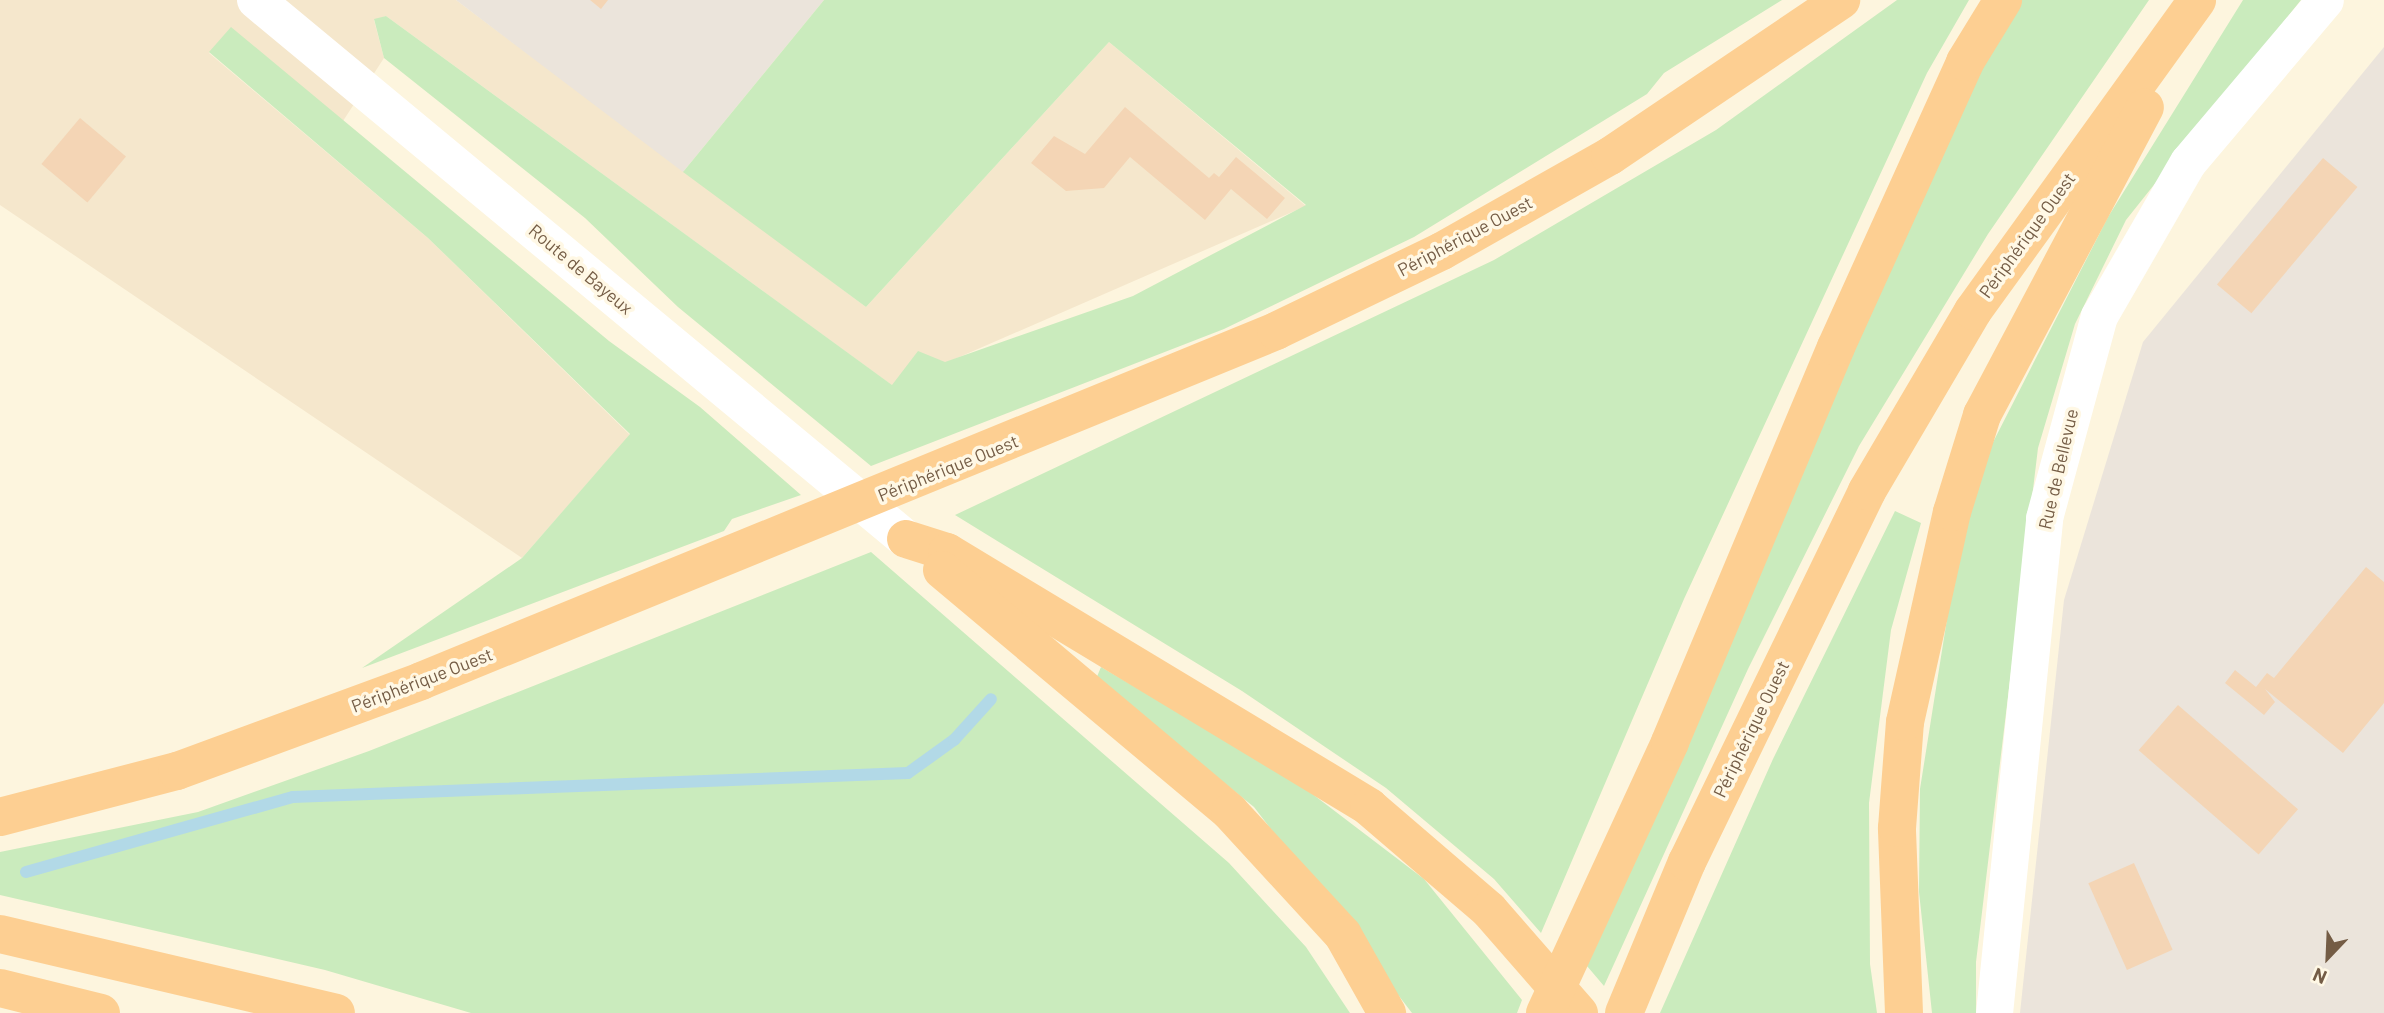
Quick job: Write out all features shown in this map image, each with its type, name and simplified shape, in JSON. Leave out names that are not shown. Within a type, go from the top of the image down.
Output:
[{"type":"highway","name":"Périphérique Ouest","points":[[0,817],[177,771],[755,547],[1276,331],[1442,251],[1610,156],[1841,0]]},
{"type":"highway","points":[[1545,1013],[1670,742],[1836,347],[1965,62],[2003,0]]},
{"type":"highway","name":"Périphérique Ouest","points":[[1625,1013],[1687,862],[1867,491],[1973,311],[2197,0]]},
{"type":"highway","points":[[1904,1013],[1897,828],[1905,722],[1952,512],[1982,415],[2027,322],[2204,0]]},
{"type":"highway","points":[[905,539],[947,552],[1200,699],[1369,807],[1489,910],[1580,1013]]},
{"type":"highway","points":[[905,539],[1230,813],[1343,935],[1387,1013]]},
{"type":"highway","points":[[0,934],[336,1013]]},
{"type":"highway","points":[[0,988],[102,1013]]},
{"type":"main road","name":"Route de Bayeux","points":[[256,0],[905,539]]},
{"type":"street","name":"Rue de Bellevue","points":[[1994,1013],[2044,518],[2099,316],[2189,162],[2325,0]]},
{"type":"shaded area","points":[[0,0],[456,0],[866,307],[1109,42],[1306,206],[893,386],[386,16],[374,20],[384,58],[343,121],[231,28],[209,53],[428,238],[630,435],[522,558],[0,205]]},
{"type":"shaded area","points":[[456,0],[824,0],[683,172]]},
{"type":"shaded area","points":[[2384,47],[2384,1013],[2020,1013],[2064,600],[2143,342]]},
{"type":"green space","points":[[824,0],[1782,0],[1664,73],[1647,94],[1414,237],[1224,329],[871,466],[678,307],[585,218],[384,58],[374,19],[386,16],[892,385],[918,351],[945,362],[1133,296],[1306,205],[1109,42],[866,307],[683,172]]},
{"type":"green space","points":[[1897,0],[1969,0],[1927,73],[1684,599],[1541,933],[1494,879],[1386,788],[1242,691],[955,515],[1494,260],[1716,130]]},
{"type":"green space","points":[[2020,0],[2149,0],[1988,234],[1859,446],[1748,669],[1604,986],[1587,966],[1974,67]]},
{"type":"green space","points":[[2243,0],[2301,0],[2126,220],[2075,324],[2038,448],[1976,962],[1976,1013],[1932,1013],[1919,892],[1920,789],[1957,556],[1987,454],[2108,217]]},
{"type":"green space","points":[[231,27],[609,341],[700,407],[801,495],[732,519],[724,531],[362,668],[522,558],[630,434],[428,238],[209,52]]},
{"type":"green space","points":[[1895,511],[1921,523],[1891,630],[1869,803],[1870,964],[1877,1013],[1660,1013],[1773,759]]},
{"type":"green space","points":[[871,552],[1229,863],[1306,947],[1350,1013],[471,1013],[325,970],[0,895],[0,852],[198,812],[369,751]]},
{"type":"green space","points":[[1101,667],[1294,780],[1424,879],[1522,1000],[1517,1013],[1412,1013],[1254,807],[1096,679]]},
{"type":"building","points":[[590,0],[608,0],[601,9]]},
{"type":"building","points":[[1125,107],[1209,178],[1214,173],[1219,177],[1236,157],[1285,198],[1267,219],[1231,189],[1205,220],[1130,157],[1104,188],[1066,191],[1031,163],[1054,136],[1085,154]]},
{"type":"building","points":[[80,118],[126,157],[87,203],[41,164]]},
{"type":"building","points":[[2323,158],[2357,187],[2251,313],[2217,284]]},
{"type":"building","points":[[2366,567],[2384,582],[2384,703],[2343,753],[2265,689],[2275,702],[2264,715],[2225,683],[2235,670],[2256,687],[2267,673],[2274,678]]},
{"type":"building","points":[[2178,705],[2298,809],[2259,855],[2139,750]]},
{"type":"building","points":[[2134,863],[2173,950],[2127,970],[2088,883]]},
{"type":"waterway","points":[[26,872],[293,797],[908,773],[954,740],[991,699]]}]
